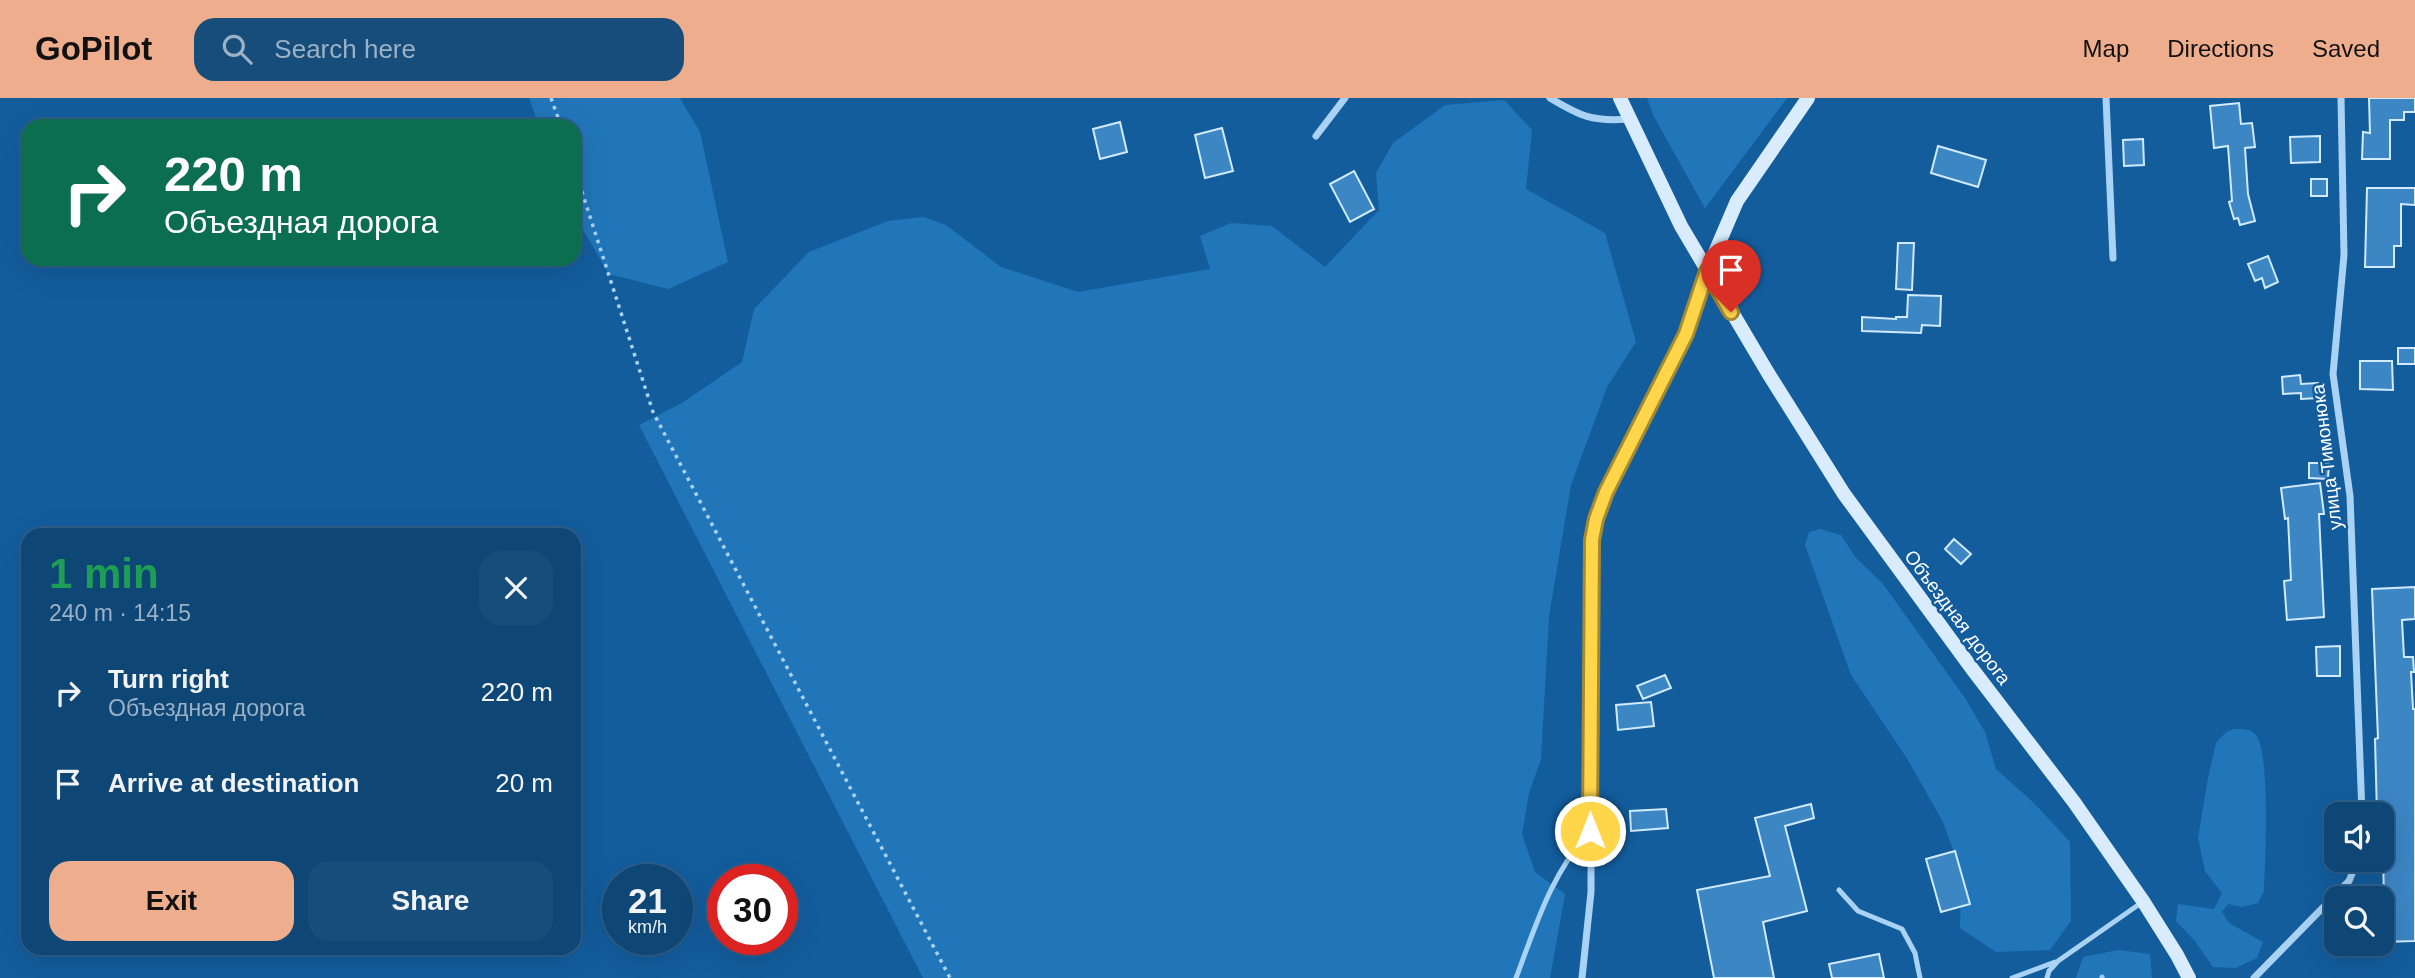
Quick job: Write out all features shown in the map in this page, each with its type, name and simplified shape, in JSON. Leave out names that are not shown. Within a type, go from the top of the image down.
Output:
[{"type":"street","points":[[1316,136],[1345,98]]},
{"type":"street","points":[[1550,98],[1579,116],[1609,121],[1629,119]]},
{"type":"street","name":"Объездная дорога","points":[[1620,98],[1670,205],[1707,271],[1844,494],[2074,802],[2143,901],[2189,978]]},
{"type":"street","points":[[1582,978],[1591,892],[1592,540],[1596,519],[1606,492],[1686,334],[1707,271],[1737,201],[1808,98]]},
{"type":"street","points":[[2106,98],[2113,258]]},
{"type":"street","name":"улица Тимонюка","points":[[2341,98],[2344,255],[2333,374],[2350,496],[2362,802]]},
{"type":"street","points":[[2254,978],[2348,881],[2352,872]]},
{"type":"lane","points":[[1516,978],[1544,901],[1570,853],[1590,831]]},
{"type":"lane","points":[[1839,890],[1858,911],[1902,929],[1915,953],[1920,978]]},
{"type":"lane","points":[[2047,978],[2049,971],[2058,961],[2143,901]]},
{"type":"lane","points":[[2012,978],[2058,961]]},
{"type":"path","points":[[551,98],[558,119]]},
{"type":"path","points":[[581,189],[653,412],[950,978]]},
{"type":"shaded area","points":[[529,98],[680,98],[700,132],[728,262],[668,289],[609,274],[581,226],[581,119],[536,119]]},
{"type":"shaded area","points":[[1647,98],[1787,98],[1705,208],[1653,115]]},
{"type":"shaded area","points":[[1504,100],[1532,130],[1526,189],[1605,233],[1636,342],[1607,387],[1571,485],[1549,616],[1541,759],[1529,793],[1522,834],[1535,872],[1565,894],[1550,978],[923,978],[639,425],[682,403],[742,362],[754,309],[809,252],[888,221],[923,217],[946,225],[1001,267],[1078,292],[1210,269],[1200,236],[1231,223],[1272,226],[1325,267],[1379,210],[1376,173],[1393,143],[1445,105]]},
{"type":"shaded area","points":[[1820,529],[1841,535],[1856,558],[1883,584],[1965,698],[1985,732],[1996,769],[2034,803],[2070,842],[2071,921],[2050,950],[1996,952],[1960,928],[1961,871],[1943,822],[1908,760],[1851,675],[1805,545],[1809,532]]},
{"type":"shaded area","points":[[2234,729],[2253,732],[2260,744],[2266,808],[2264,891],[2258,903],[2242,907],[2228,904],[2222,912],[2229,923],[2263,942],[2257,958],[2236,968],[2213,967],[2194,940],[2176,921],[2178,904],[2214,909],[2222,893],[2205,871],[2198,838],[2216,743],[2226,732]]},
{"type":"shaded area","points":[[2118,950],[2150,954],[2152,978],[2076,978],[2083,957]]},
{"type":"building","points":[[2369,98],[2415,98],[2415,112],[2404,112],[2404,120],[2390,120],[2390,159],[2362,159],[2363,132],[2370,133]]},
{"type":"building","points":[[2239,103],[2241,124],[2252,123],[2255,147],[2245,148],[2248,194],[2255,221],[2240,225],[2238,218],[2234,219],[2229,202],[2232,201],[2228,146],[2214,148],[2210,106]]},
{"type":"building","points":[[1120,122],[1127,152],[1100,159],[1093,129]]},
{"type":"building","points":[[1222,128],[1233,171],[1205,178],[1195,135]]},
{"type":"building","points":[[2320,136],[2320,162],[2291,163],[2290,137]]},
{"type":"building","points":[[2143,139],[2144,165],[2124,166],[2123,140]]},
{"type":"building","points":[[1938,146],[1986,160],[1978,187],[1931,173]]},
{"type":"building","points":[[1354,171],[1374,209],[1350,222],[1330,184]]},
{"type":"building","points":[[2311,179],[2327,179],[2327,196],[2311,196]]},
{"type":"building","points":[[2367,188],[2415,188],[2415,205],[2401,204],[2401,246],[2394,246],[2394,267],[2365,267]]},
{"type":"building","points":[[1898,243],[1914,243],[1912,290],[1896,289]]},
{"type":"building","points":[[2268,256],[2278,282],[2265,288],[2262,278],[2255,281],[2248,264]]},
{"type":"building","points":[[1908,295],[1941,296],[1940,326],[1922,325],[1921,333],[1862,331],[1862,317],[1907,317]]},
{"type":"building","points":[[2398,348],[2415,348],[2415,364],[2398,364]]},
{"type":"building","points":[[2360,361],[2392,361],[2393,390],[2360,389]]},
{"type":"building","points":[[2300,375],[2301,384],[2318,383],[2319,398],[2301,399],[2301,393],[2283,394],[2282,377]]},
{"type":"building","points":[[2309,463],[2329,463],[2328,479],[2309,478]]},
{"type":"building","points":[[2320,483],[2324,514],[2319,514],[2324,617],[2287,620],[2284,581],[2291,580],[2288,518],[2285,519],[2281,488]]},
{"type":"building","points":[[1954,539],[1971,554],[1961,564],[1945,549]]},
{"type":"building","points":[[2415,587],[2415,619],[2402,620],[2404,657],[2413,657],[2414,672],[2411,672],[2415,709],[2415,941],[2394,942],[2394,886],[2384,886],[2383,872],[2394,872],[2394,802],[2377,802],[2375,739],[2378,738],[2372,589]]},
{"type":"building","points":[[2340,646],[2340,676],[2317,676],[2316,647]]},
{"type":"building","points":[[1665,675],[1671,688],[1643,699],[1637,686]]},
{"type":"building","points":[[1651,702],[1654,726],[1618,730],[1616,705]]},
{"type":"building","points":[[1811,804],[1814,818],[1785,826],[1807,911],[1763,922],[1774,978],[1714,978],[1697,890],[1770,876],[1755,818]]},
{"type":"building","points":[[1666,809],[1668,828],[1631,831],[1630,811]]},
{"type":"building","points":[[1955,851],[1970,904],[1941,912],[1926,859]]},
{"type":"building","points":[[1879,954],[1884,978],[1832,978],[1829,964]]},
{"type":"route","points":[[1590,831],[1592,540],[1596,519],[1606,492],[1686,334],[1707,271],[1731,312]]}]
